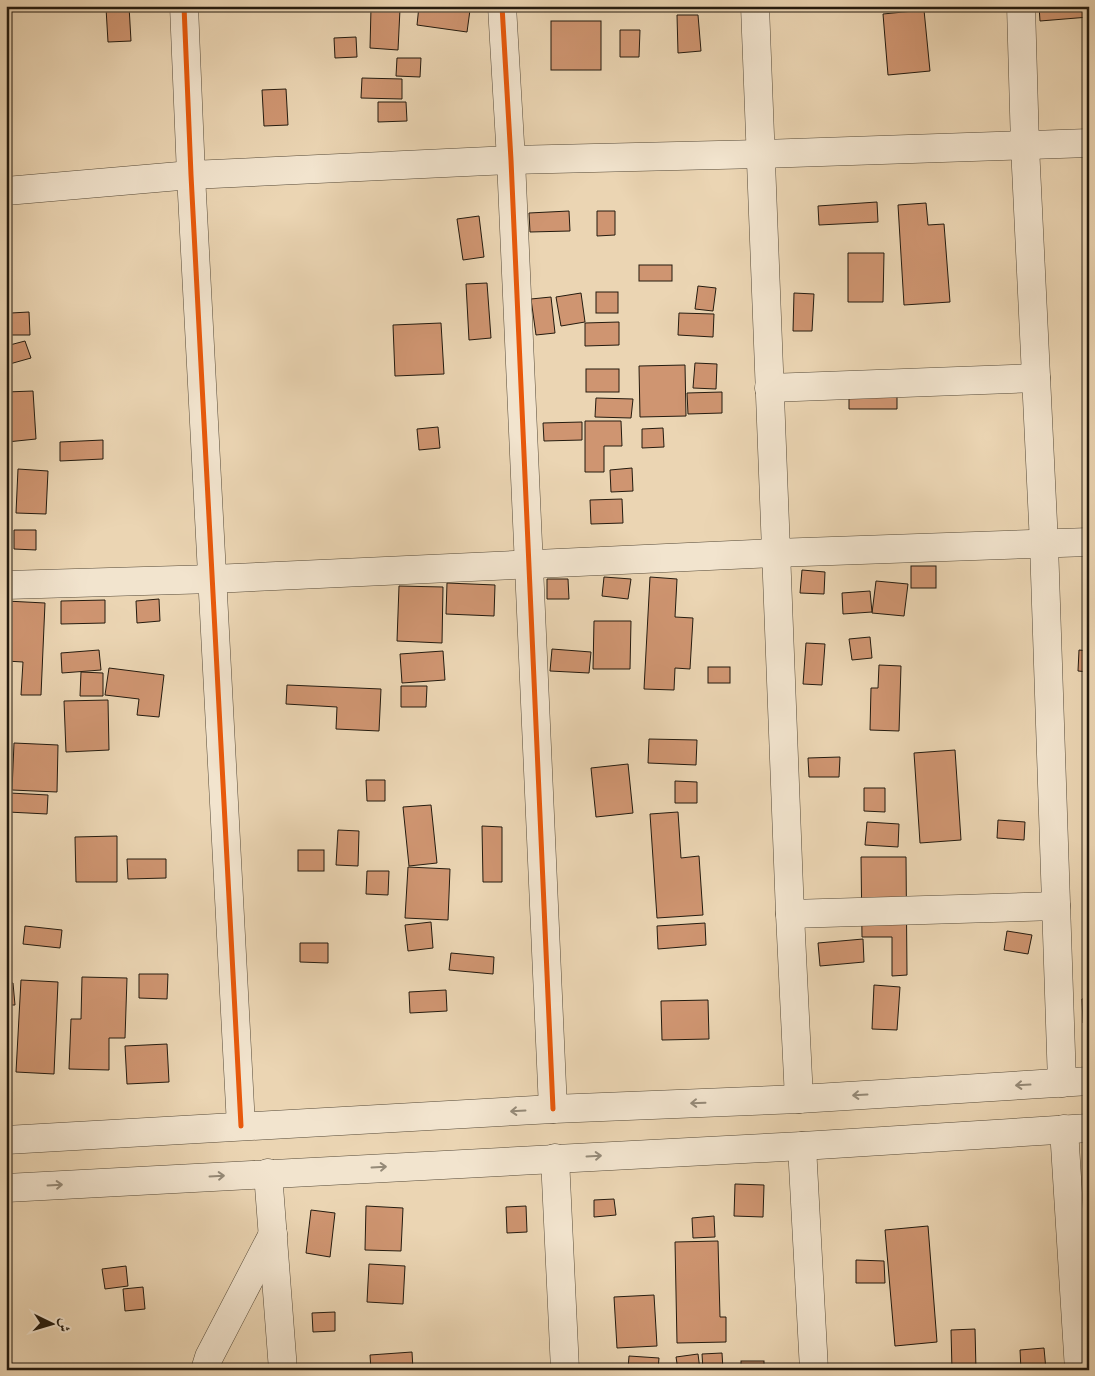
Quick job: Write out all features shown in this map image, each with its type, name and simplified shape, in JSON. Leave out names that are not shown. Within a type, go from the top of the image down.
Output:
[{"type":"street","points":[[184,6],[191,175],[241,1126]]},
{"type":"street","points":[[502,6],[511,160],[553,1109]]},
{"type":"street","points":[[755,6],[775,553],[799,1099]]},
{"type":"street","points":[[1021,6],[1025,146],[1044,544],[1062,1083]]},
{"type":"street","points":[[6,191],[191,175],[511,160],[1089,143]]},
{"type":"street","points":[[769,388],[1036,378]]},
{"type":"street","points":[[6,585],[213,579],[775,553],[1089,542]]},
{"type":"street","points":[[790,914],[1056,906]]},
{"type":"street","points":[[6,1140],[553,1109],[799,1099],[1089,1081]]},
{"type":"street","points":[[6,1188],[802,1146],[1077,1129],[1079,1370]]},
{"type":"street","points":[[802,1146],[814,1370]]},
{"type":"street","points":[[555,1158],[565,1370]]},
{"type":"street","points":[[268,1173],[283,1370]]},
{"type":"street","points":[[204,1370],[273,1234]]},
{"type":"building","points":[[129,6],[131,41],[108,42],[106,8]]},
{"type":"building","points":[[419,6],[441,6],[470,10],[467,32],[417,25]]},
{"type":"building","points":[[1039,6],[1089,6],[1089,17],[1040,21]]},
{"type":"building","points":[[371,8],[400,9],[398,50],[370,48]]},
{"type":"building","points":[[924,10],[930,71],[888,75],[883,14]]},
{"type":"building","points":[[677,15],[698,15],[701,51],[678,53]]},
{"type":"building","points":[[551,21],[601,21],[601,70],[551,70]]},
{"type":"building","points":[[620,30],[640,30],[639,57],[620,57]]},
{"type":"building","points":[[356,37],[357,57],[335,58],[334,38]]},
{"type":"building","points":[[397,58],[421,58],[420,77],[396,76]]},
{"type":"building","points":[[362,78],[402,79],[402,99],[361,98]]},
{"type":"building","points":[[286,89],[288,125],[264,126],[262,90]]},
{"type":"building","points":[[378,102],[406,102],[407,121],[378,122]]},
{"type":"building","points":[[877,202],[878,222],[819,225],[818,206]]},
{"type":"building","points":[[926,203],[928,225],[944,224],[950,302],[904,305],[898,205]]},
{"type":"building","points":[[569,211],[570,231],[530,232],[529,213]]},
{"type":"building","points":[[597,211],[615,211],[615,235],[597,236]]},
{"type":"building","points":[[479,216],[484,257],[463,260],[457,219]]},
{"type":"building","points":[[848,253],[884,253],[883,302],[848,302]]},
{"type":"building","points":[[639,265],[672,265],[672,281],[639,281]]},
{"type":"building","points":[[487,283],[491,338],[469,340],[466,284]]},
{"type":"building","points":[[698,286],[716,288],[713,311],[695,309]]},
{"type":"building","points":[[6,287],[10,287],[11,313],[29,312],[30,335],[6,335]]},
{"type":"building","points":[[596,292],[618,292],[618,313],[596,313]]},
{"type":"building","points":[[581,293],[585,322],[561,326],[556,297]]},
{"type":"building","points":[[794,293],[814,294],[812,331],[793,331]]},
{"type":"building","points":[[551,297],[555,333],[536,335],[531,299]]},
{"type":"building","points":[[679,313],[714,314],[713,337],[678,335]]},
{"type":"building","points":[[619,322],[619,345],[585,346],[585,323]]},
{"type":"building","points":[[441,323],[444,374],[395,376],[393,325]]},
{"type":"building","points":[[25,341],[31,358],[6,365],[6,346]]},
{"type":"building","points":[[695,363],[717,364],[716,389],[693,388]]},
{"type":"building","points":[[685,365],[686,416],[640,417],[639,366]]},
{"type":"building","points":[[586,369],[619,369],[619,392],[586,392]]},
{"type":"building","points":[[897,388],[897,409],[849,409],[849,389]]},
{"type":"building","points":[[33,391],[36,439],[7,442],[6,392]]},
{"type":"building","points":[[722,392],[722,413],[688,414],[687,393]]},
{"type":"building","points":[[596,398],[633,399],[631,418],[595,417]]},
{"type":"building","points":[[585,421],[621,421],[622,446],[604,446],[604,472],[585,472]]},
{"type":"building","points":[[582,422],[582,440],[544,441],[543,423]]},
{"type":"building","points":[[438,427],[440,448],[419,450],[417,429]]},
{"type":"building","points":[[663,428],[664,447],[642,448],[642,429]]},
{"type":"building","points":[[103,440],[103,459],[60,461],[60,442]]},
{"type":"building","points":[[632,468],[633,491],[611,492],[610,470]]},
{"type":"building","points":[[18,469],[48,471],[46,514],[16,513]]},
{"type":"building","points":[[622,499],[623,523],[591,524],[590,500]]},
{"type":"building","points":[[14,530],[36,530],[36,550],[14,549]]},
{"type":"building","points":[[911,566],[936,566],[936,588],[911,588]]},
{"type":"building","points":[[802,570],[825,572],[824,594],[800,593]]},
{"type":"building","points":[[604,577],[631,579],[628,599],[602,596]]},
{"type":"building","points":[[650,577],[677,579],[675,617],[693,618],[690,669],[675,668],[674,690],[644,689]]},
{"type":"building","points":[[547,579],[568,579],[569,599],[547,599]]},
{"type":"building","points":[[876,581],[908,584],[904,616],[872,613]]},
{"type":"building","points":[[447,583],[495,585],[494,616],[446,614]]},
{"type":"building","points":[[399,586],[443,587],[442,643],[397,641]]},
{"type":"building","points":[[870,591],[872,612],[843,614],[842,593]]},
{"type":"building","points":[[159,599],[160,621],[137,623],[136,601]]},
{"type":"building","points":[[105,600],[105,623],[61,624],[61,601]]},
{"type":"building","points":[[6,601],[45,603],[41,695],[21,695],[23,662],[6,661]]},
{"type":"building","points":[[1086,605],[1089,605],[1089,650],[1084,650]]},
{"type":"building","points":[[594,621],[631,621],[630,669],[593,669]]},
{"type":"building","points":[[870,637],[872,658],[852,660],[849,639]]},
{"type":"building","points":[[806,643],[825,644],[822,685],[803,684]]},
{"type":"building","points":[[552,649],[591,652],[589,673],[550,671]]},
{"type":"building","points":[[99,650],[101,670],[62,673],[61,653]]},
{"type":"building","points":[[1079,650],[1089,651],[1089,672],[1078,671]]},
{"type":"building","points":[[443,651],[445,680],[402,683],[400,654]]},
{"type":"building","points":[[879,665],[901,666],[899,731],[870,730],[871,688],[878,688]]},
{"type":"building","points":[[708,667],[730,667],[730,683],[708,683]]},
{"type":"building","points":[[109,668],[164,675],[159,717],[137,715],[139,699],[105,695]]},
{"type":"building","points":[[81,672],[103,673],[103,696],[80,696]]},
{"type":"building","points":[[287,685],[381,689],[379,731],[336,729],[337,707],[286,704]]},
{"type":"building","points":[[401,686],[427,686],[426,707],[401,707]]},
{"type":"building","points":[[108,700],[109,750],[66,752],[64,701]]},
{"type":"building","points":[[649,739],[697,740],[696,765],[648,763]]},
{"type":"building","points":[[14,743],[58,745],[57,792],[12,790]]},
{"type":"building","points":[[955,750],[961,840],[920,843],[914,753]]},
{"type":"building","points":[[840,757],[839,777],[809,777],[808,758]]},
{"type":"building","points":[[628,764],[633,813],[596,817],[591,768]]},
{"type":"building","points":[[366,780],[385,780],[385,801],[367,801]]},
{"type":"building","points":[[675,781],[697,782],[697,803],[675,803]]},
{"type":"building","points":[[864,788],[885,788],[885,812],[864,811]]},
{"type":"building","points":[[10,793],[48,795],[47,814],[8,812]]},
{"type":"building","points":[[431,805],[437,863],[409,866],[403,807]]},
{"type":"building","points":[[678,812],[681,858],[699,856],[703,915],[657,918],[650,814]]},
{"type":"building","points":[[998,820],[1025,822],[1024,840],[997,838]]},
{"type":"building","points":[[867,822],[899,824],[898,847],[865,845]]},
{"type":"building","points":[[482,826],[502,827],[502,882],[483,882]]},
{"type":"building","points":[[338,830],[359,831],[358,866],[336,865]]},
{"type":"building","points":[[117,836],[117,882],[76,882],[75,837]]},
{"type":"building","points":[[298,850],[324,850],[324,871],[298,871]]},
{"type":"building","points":[[861,857],[906,857],[907,975],[892,976],[892,937],[862,937]]},
{"type":"building","points":[[127,859],[166,859],[166,878],[128,879]]},
{"type":"building","points":[[408,867],[450,869],[448,920],[405,918]]},
{"type":"building","points":[[367,871],[389,871],[388,895],[366,894]]},
{"type":"building","points":[[431,922],[433,948],[408,951],[405,925]]},
{"type":"building","points":[[705,923],[706,945],[658,949],[657,926]]},
{"type":"building","points":[[25,926],[62,930],[60,948],[23,944]]},
{"type":"building","points":[[1007,931],[1032,935],[1028,954],[1004,950]]},
{"type":"building","points":[[863,939],[864,962],[820,966],[818,943]]},
{"type":"building","points":[[300,943],[328,943],[328,963],[300,962]]},
{"type":"building","points":[[451,953],[494,957],[493,974],[449,970]]},
{"type":"building","points":[[139,974],[168,974],[167,999],[139,998]]},
{"type":"building","points":[[82,977],[127,978],[125,1038],[109,1038],[109,1070],[69,1069],[71,1019],[81,1019]]},
{"type":"building","points":[[21,980],[58,982],[54,1074],[16,1072]]},
{"type":"building","points":[[6,983],[13,983],[15,1005],[6,1005]]},
{"type":"building","points":[[874,985],[900,987],[897,1030],[872,1029]]},
{"type":"building","points":[[446,990],[447,1011],[410,1013],[409,992]]},
{"type":"building","points":[[1089,998],[1089,1023],[1083,1023],[1082,999]]},
{"type":"building","points":[[708,1000],[709,1039],[662,1040],[661,1001]]},
{"type":"building","points":[[167,1044],[169,1082],[127,1084],[125,1046]]},
{"type":"building","points":[[1085,1179],[1089,1179],[1089,1203],[1087,1203]]},
{"type":"building","points":[[735,1184],[764,1185],[763,1217],[734,1216]]},
{"type":"building","points":[[614,1199],[616,1215],[594,1217],[594,1200]]},
{"type":"building","points":[[366,1206],[403,1208],[401,1251],[365,1250]]},
{"type":"building","points":[[526,1206],[527,1232],[507,1233],[506,1207]]},
{"type":"building","points":[[311,1210],[335,1213],[330,1257],[306,1253]]},
{"type":"building","points":[[714,1216],[715,1237],[693,1238],[692,1218]]},
{"type":"building","points":[[928,1226],[937,1342],[895,1346],[885,1230]]},
{"type":"building","points":[[718,1241],[720,1317],[726,1317],[726,1342],[677,1343],[675,1242]]},
{"type":"building","points":[[1087,1243],[1089,1243],[1089,1290],[1085,1289]]},
{"type":"building","points":[[856,1260],[884,1261],[885,1283],[856,1283]]},
{"type":"building","points":[[369,1264],[405,1266],[403,1304],[367,1302]]},
{"type":"building","points":[[126,1266],[128,1286],[105,1289],[102,1269]]},
{"type":"building","points":[[143,1287],[145,1309],[125,1311],[123,1289]]},
{"type":"building","points":[[654,1295],[657,1346],[617,1348],[614,1297]]},
{"type":"building","points":[[335,1312],[335,1331],[313,1332],[312,1313]]},
{"type":"building","points":[[975,1329],[976,1370],[952,1370],[951,1330]]},
{"type":"building","points":[[1044,1348],[1046,1370],[1021,1370],[1020,1350]]},
{"type":"building","points":[[412,1352],[413,1370],[371,1370],[370,1355]]},
{"type":"building","points":[[722,1353],[723,1370],[703,1370],[702,1354]]},
{"type":"building","points":[[698,1354],[700,1370],[678,1370],[676,1357]]},
{"type":"building","points":[[629,1356],[659,1358],[658,1370],[628,1370]]},
{"type":"building","points":[[741,1361],[764,1361],[764,1370],[741,1370]]},
{"type":"cycle path","points":[[184,6],[191,175],[241,1126]]},
{"type":"cycle path","points":[[502,6],[511,160],[553,1109]]}]
